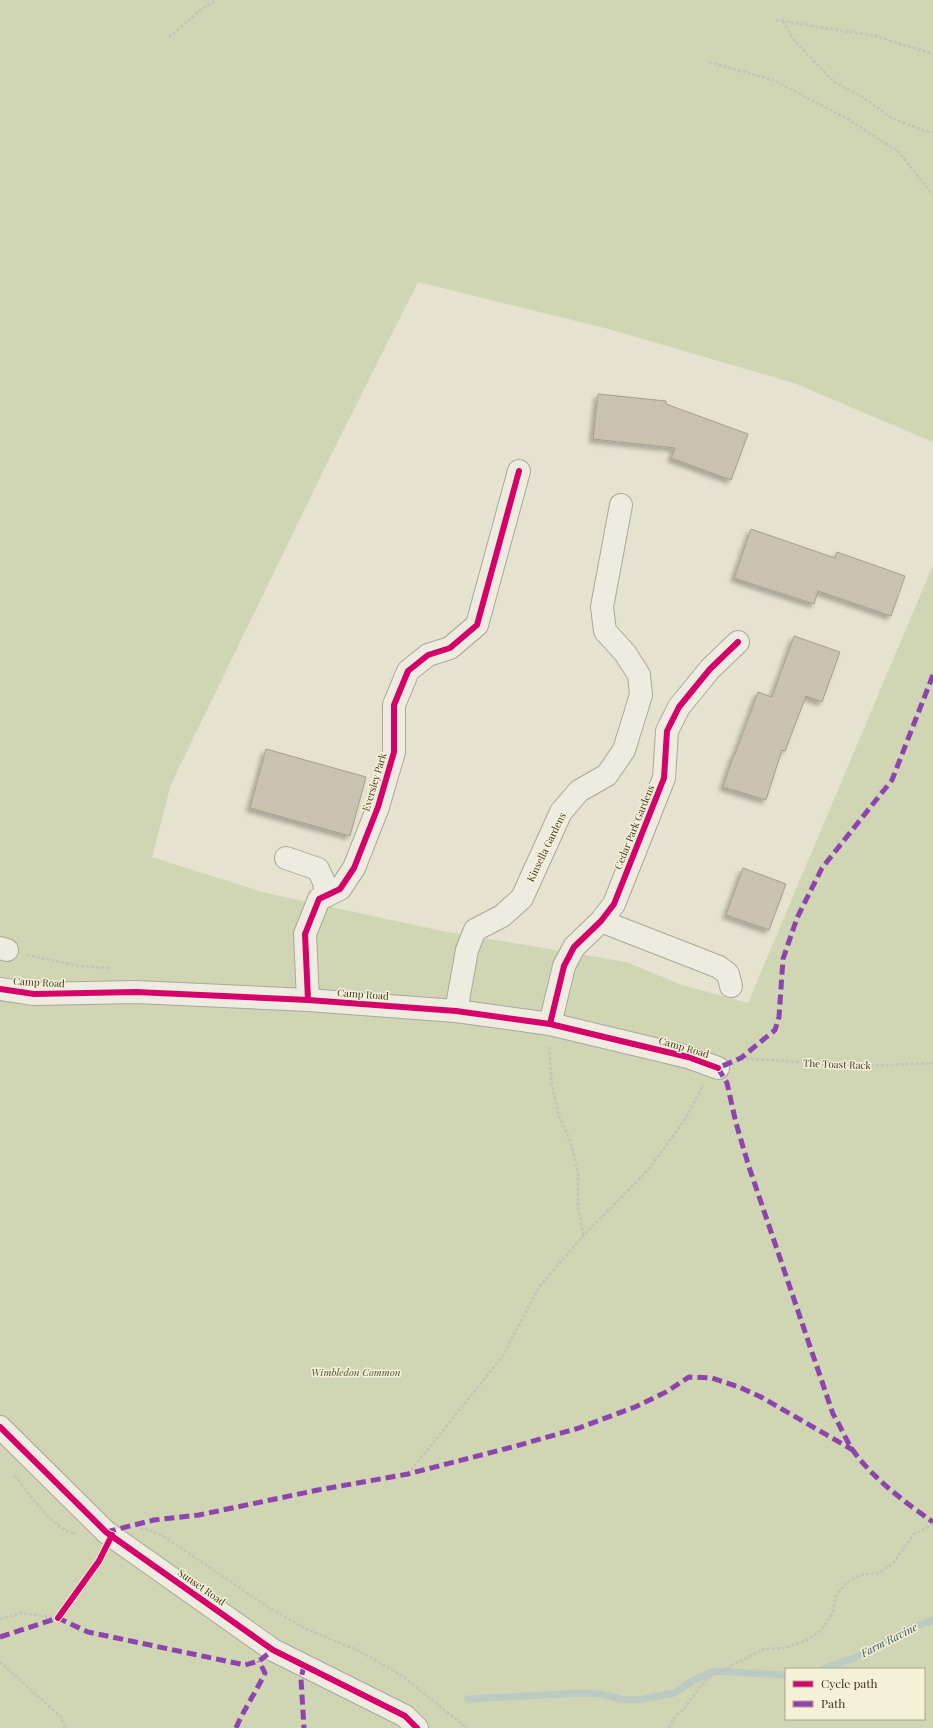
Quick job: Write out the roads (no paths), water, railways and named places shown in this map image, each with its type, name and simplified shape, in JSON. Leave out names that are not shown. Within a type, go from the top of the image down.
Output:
[{"type":"street","name":"Eversley Park","points":[[308,1000],[305,934],[319,899],[340,889],[354,868],[378,807],[394,752],[394,705],[408,671],[428,655],[450,648],[477,626],[519,471]]},
{"type":"street","name":"Kinsella Gardens","points":[[456,1011],[467,950],[475,930],[502,916],[522,898],[561,812],[579,791],[607,776],[624,750],[641,695],[639,675],[625,653],[605,631],[602,607],[621,505]]},
{"type":"street","name":"Cedar Park Gardens","points":[[550,1024],[564,966],[574,947],[601,921],[614,904],[664,778],[667,731],[679,707],[710,669],[738,642]]},
{"type":"street","points":[[286,858],[318,869],[324,882],[326,896]]},
{"type":"street","points":[[601,921],[719,967],[728,974],[731,986]]},
{"type":"street","name":"Camp Road","points":[[0,989],[34,994],[136,992],[308,1000],[456,1011],[550,1024],[688,1057],[718,1068]]},
{"type":"street","name":"Sunset Road","points":[[0,1427],[112,1535],[273,1650],[404,1716],[417,1728]]},
{"type":"waterway","name":"Farm Ravine","points":[[826,1668],[854,1658],[913,1627],[933,1620]]},
{"type":"waterway","points":[[468,1699],[582,1693],[601,1694],[621,1699],[638,1700],[674,1693],[694,1680],[714,1671],[785,1675]]},
{"type":"park label","name":"Wimbledon Common","points":[[356,1372]]}]
